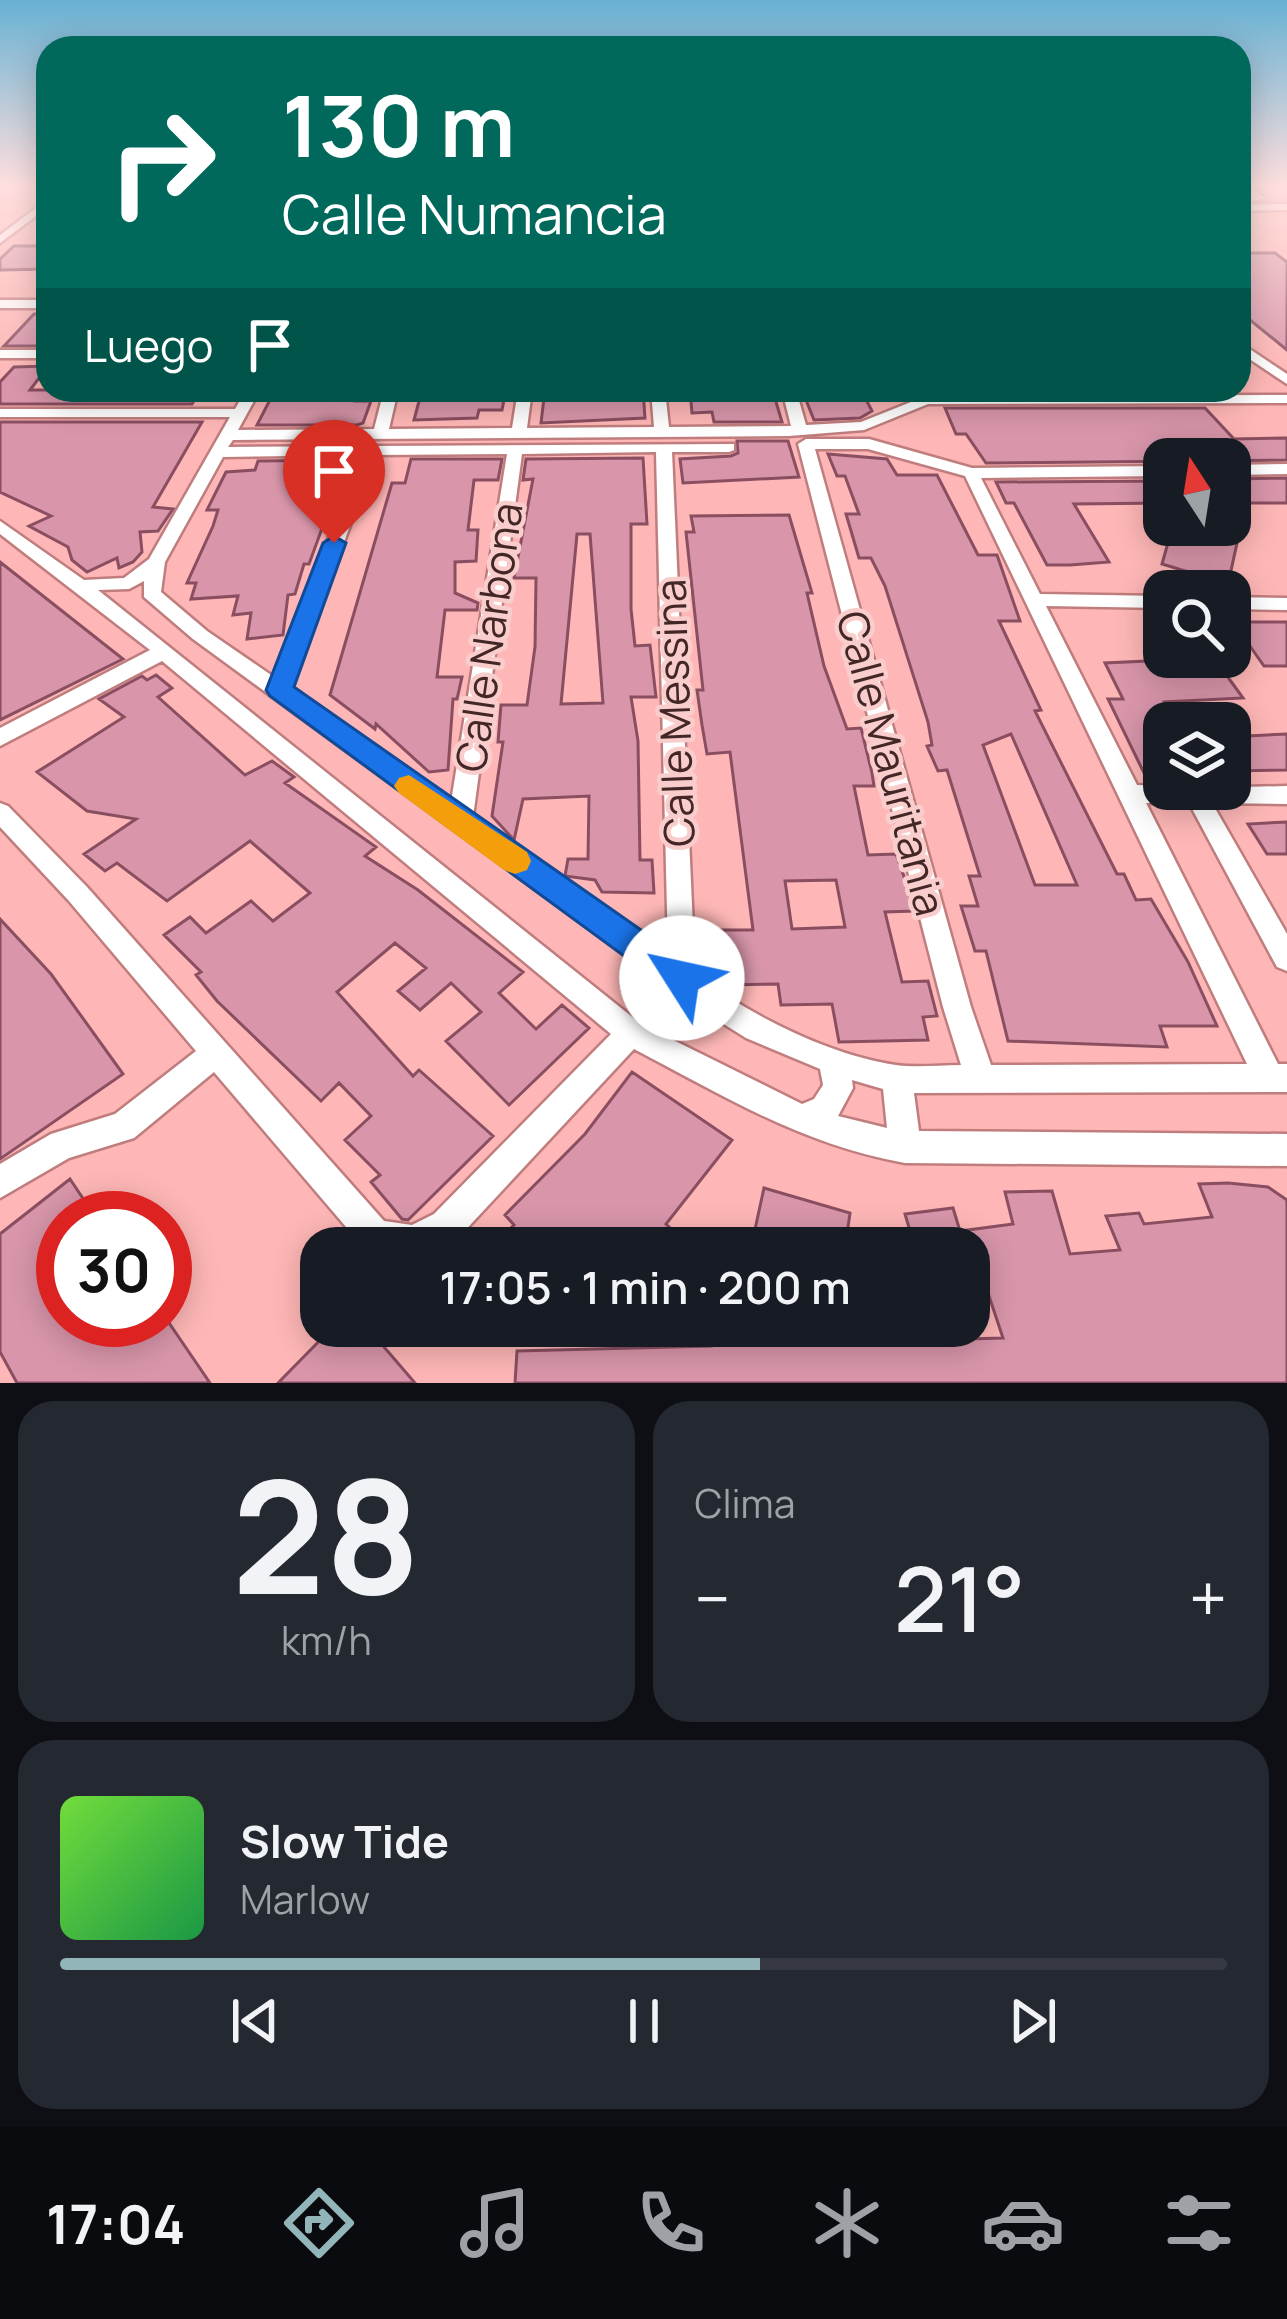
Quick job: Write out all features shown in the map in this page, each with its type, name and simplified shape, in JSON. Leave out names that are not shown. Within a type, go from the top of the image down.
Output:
[{"type":"street","points":[[29,304],[36,298]]},
{"type":"street","points":[[0,304],[36,304]]},
{"type":"street","points":[[0,354],[36,354]]},
{"type":"street","points":[[1251,357],[1287,380]]},
{"type":"street","points":[[1251,399],[1287,399]]},
{"type":"street","points":[[181,413],[214,402]]},
{"type":"street","points":[[245,402],[156,562],[151,592],[710,1003],[757,1030],[835,1063],[897,1078],[1278,1077],[1127,794],[971,473]]},
{"type":"street","points":[[380,436],[388,402]]},
{"type":"street","name":"Calle Narbona","points":[[460,823],[523,402]]},
{"type":"street","name":"Calle Messina","points":[[659,402],[682,978]]},
{"type":"street","name":"Calle Mauritania","points":[[793,402],[957,1007],[981,1080]]},
{"type":"street","points":[[803,437],[892,417],[914,402]]},
{"type":"street","points":[[0,413],[242,412]]},
{"type":"street","points":[[892,417],[891,437],[901,451]]},
{"type":"street","points":[[225,444],[380,436],[516,442],[803,437],[869,444],[971,473],[1143,471]]},
{"type":"street","points":[[225,444],[370,451],[516,442]]},
{"type":"street","points":[[280,690],[370,451]]},
{"type":"street","points":[[1251,470],[1287,469]]},
{"type":"street","points":[[0,526],[124,619],[631,1033],[801,1120],[905,1147],[1287,1150]]},
{"type":"street","points":[[77,586],[129,583],[156,562]]},
{"type":"street","points":[[1034,600],[1143,602]]},
{"type":"street","points":[[124,619],[160,601]]},
{"type":"street","points":[[1251,603],[1287,604]]},
{"type":"street","points":[[0,738],[161,653]]},
{"type":"street","points":[[1127,794],[1143,794]]},
{"type":"street","points":[[1251,795],[1287,795]]},
{"type":"street","points":[[1204,810],[1287,959]]},
{"type":"street","points":[[0,812],[376,1237],[413,1242],[446,1226],[631,1033]]},
{"type":"street","points":[[0,1182],[62,1145],[123,1126],[217,1052]]},
{"type":"street","points":[[801,1120],[825,1109],[838,1088],[835,1063]]},
{"type":"street","points":[[897,1078],[905,1147]]},
{"type":"building","points":[[10,250],[36,250],[36,269],[0,270],[0,259]]},
{"type":"building","points":[[1251,253],[1275,253],[1287,262],[1287,350],[1251,321]]},
{"type":"building","points":[[34,314],[36,314],[36,346],[4,346]]},
{"type":"building","points":[[36,366],[36,382],[30,390],[36,390],[36,402],[193,402],[0,404],[0,382],[14,367]]},
{"type":"building","points":[[269,402],[371,402],[363,423],[357,425],[257,425]]},
{"type":"building","points":[[419,402],[504,402],[502,410],[479,410],[477,418],[414,420]]},
{"type":"building","points":[[544,402],[644,402],[645,418],[541,423]]},
{"type":"building","points":[[691,402],[776,402],[782,422],[714,422],[712,412],[692,413]]},
{"type":"building","points":[[807,402],[867,402],[872,411],[860,418],[814,420]]},
{"type":"building","points":[[945,408],[1205,408],[1233,438],[1143,438],[1143,461],[986,463],[966,434],[956,434]]},
{"type":"building","points":[[0,422],[202,422],[153,507],[173,509],[158,531],[140,532],[142,552],[119,568],[117,558],[87,572],[72,560],[68,547],[29,526],[51,516],[0,492]]},
{"type":"building","points":[[1287,438],[1287,460],[1251,460],[1251,439]]},
{"type":"building","points":[[737,441],[788,441],[799,477],[683,483],[680,459],[731,456],[738,453]]},
{"type":"building","points":[[828,454],[887,459],[897,475],[937,475],[978,555],[997,555],[1020,621],[999,621],[1041,710],[1035,711],[1117,874],[1124,874],[1136,900],[1151,899],[1188,962],[1217,1026],[1160,1026],[1167,1047],[1008,1041],[986,951],[975,951],[961,906],[978,906],[969,876],[980,876],[947,770],[938,771],[927,746],[932,745],[928,722],[885,586],[871,558],[859,558],[846,514],[859,514],[845,476],[837,476]],"holes":[[[1011,734],[1077,885],[1035,885],[983,745]]]},
{"type":"building","points":[[643,458],[647,524],[631,524],[631,609],[635,646],[650,645],[656,697],[631,697],[638,741],[640,860],[652,860],[654,893],[602,892],[595,880],[565,876],[568,859],[588,859],[589,796],[523,799],[514,840],[492,816],[503,742],[498,742],[501,705],[527,705],[535,647],[536,578],[514,578],[533,479],[523,480],[526,459]],"holes":[[[577,534],[590,534],[603,703],[561,704]]]},
{"type":"building","points":[[411,459],[502,459],[498,480],[474,480],[468,530],[478,530],[476,561],[455,562],[455,593],[478,603],[477,610],[445,610],[437,677],[462,677],[457,699],[453,699],[448,770],[429,772],[376,724],[375,729],[330,695],[392,483],[405,483]]},
{"type":"building","points":[[347,460],[309,564],[304,564],[295,594],[288,595],[283,635],[247,639],[251,613],[233,615],[238,596],[191,599],[196,583],[187,583],[218,510],[207,510],[226,472],[255,470],[258,461]]},
{"type":"building","points":[[1287,478],[1287,503],[1251,503],[1251,479]]},
{"type":"building","points":[[1143,481],[1143,503],[1074,504],[1109,562],[1047,565],[1014,503],[1006,503],[996,482]]},
{"type":"building","points":[[789,515],[812,593],[807,593],[824,666],[847,729],[861,728],[872,773],[874,786],[854,786],[868,855],[896,854],[914,911],[885,912],[902,982],[928,981],[937,1016],[923,1017],[928,1040],[839,1042],[832,1004],[781,1005],[778,984],[725,985],[720,930],[753,930],[730,752],[707,754],[702,725],[697,690],[703,690],[686,532],[694,532],[691,516]],"holes":[[[836,880],[845,927],[792,929],[785,881]]]},
{"type":"building","points":[[1167,546],[1236,546],[1231,570],[1182,570],[1162,564]]},
{"type":"building","points":[[0,562],[123,659],[0,720]]},
{"type":"building","points":[[1251,622],[1287,622],[1287,666],[1264,666],[1251,648]]},
{"type":"building","points":[[1143,661],[1143,678],[1228,678],[1243,698],[1143,702],[1143,771],[1108,699],[1123,699],[1105,663]]},
{"type":"building","points":[[156,675],[172,688],[158,697],[245,775],[272,761],[294,777],[285,783],[376,847],[365,856],[418,890],[523,972],[499,993],[536,1029],[562,1005],[589,1028],[509,1105],[446,1041],[481,1012],[451,983],[420,1010],[398,991],[426,968],[395,943],[337,992],[413,1076],[419,1070],[493,1136],[408,1220],[402,1219],[371,1182],[380,1175],[345,1140],[371,1116],[339,1083],[321,1101],[217,1001],[196,975],[201,972],[164,935],[190,917],[206,933],[251,901],[273,921],[310,893],[250,841],[167,901],[117,863],[105,871],[84,854],[136,819],[87,811],[37,772],[124,717],[99,699],[142,676],[147,680]]},
{"type":"building","points":[[1287,734],[1287,770],[1251,771],[1251,736]]},
{"type":"building","points":[[1287,822],[1287,854],[1267,854],[1248,824]]},
{"type":"building","points":[[0,919],[51,974],[123,1074],[0,1159]]},
{"type":"building","points":[[632,1072],[732,1140],[666,1224],[669,1227],[512,1227],[505,1215],[585,1134]]},
{"type":"building","points":[[70,1179],[78,1191],[55,1191]]},
{"type":"building","points":[[1199,1184],[1268,1187],[1287,1200],[1287,1383],[515,1383],[517,1351],[990,1347],[990,1338],[1003,1338],[990,1299],[990,1227],[1013,1224],[1005,1192],[1052,1191],[1070,1254],[1120,1250],[1106,1216],[1139,1213],[1144,1224],[1212,1217]]},
{"type":"building","points":[[764,1188],[850,1213],[848,1227],[756,1227]]},
{"type":"building","points":[[36,1206],[36,1347],[185,1347],[210,1383],[17,1383],[0,1352],[0,1234]]},
{"type":"building","points":[[953,1208],[959,1227],[909,1227],[905,1214]]},
{"type":"building","points":[[313,1347],[384,1347],[415,1383],[278,1383]]},
{"type":"slow traffic","points":[[409,786],[515,861]]},
{"type":"route","points":[[334,543],[280,690],[682,978]]}]
